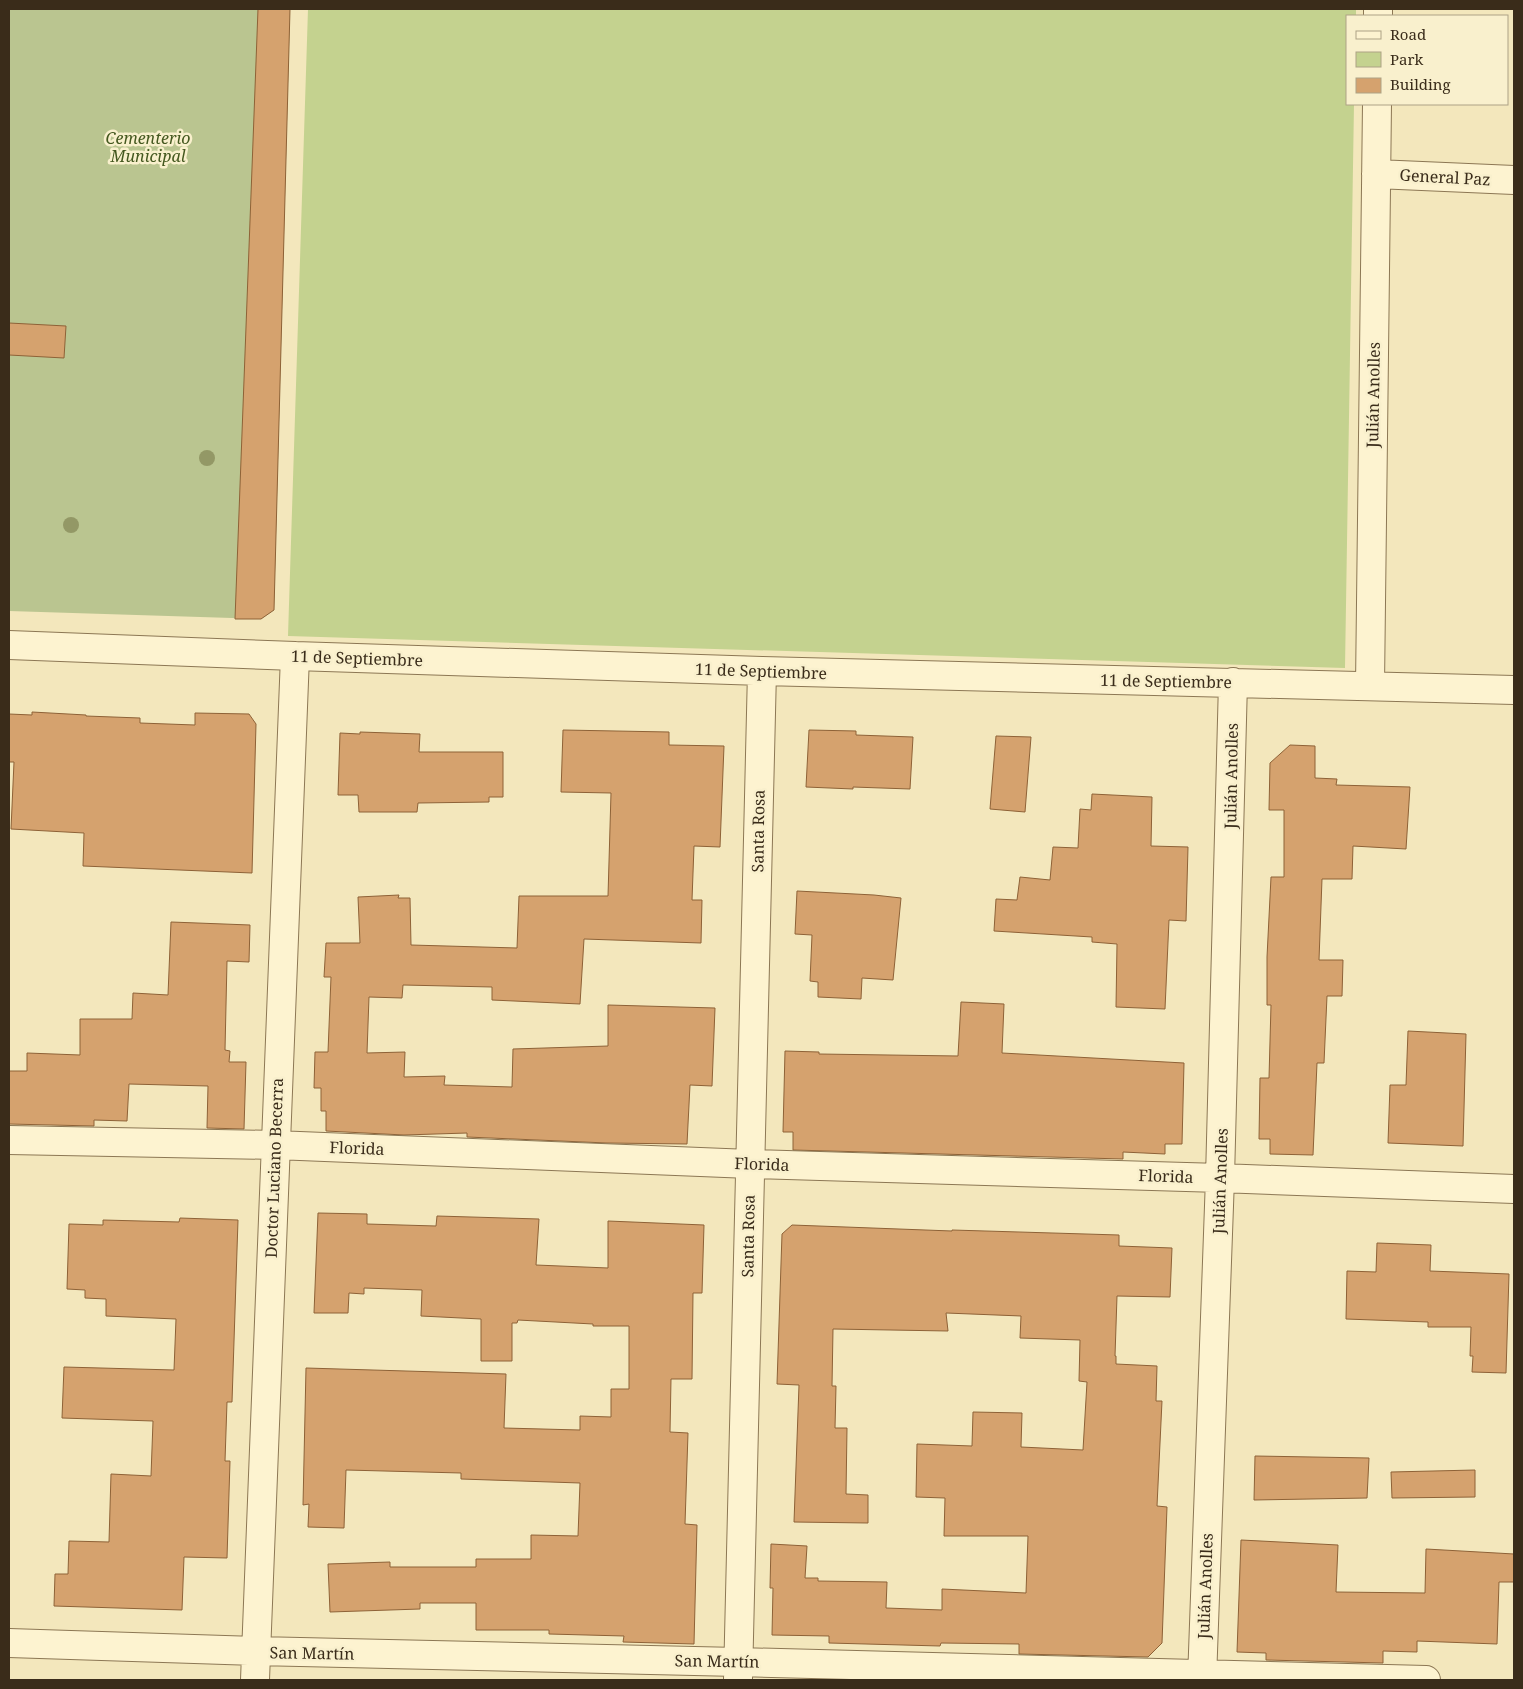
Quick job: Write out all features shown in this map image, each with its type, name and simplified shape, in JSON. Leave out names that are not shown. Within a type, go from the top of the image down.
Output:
[{"type":"street","name":"Julián Anolles","points":[[1370,686],[1377,105]]},
{"type":"street","name":"General Paz","points":[[1376,174],[1514,180]]},
{"type":"street","name":"11 de Septiembre","points":[[9,645],[762,671],[1514,690]]},
{"type":"street","name":"Doctor Luciano Becerra","points":[[255,1680],[295,656]]},
{"type":"street","name":"Santa Rosa","points":[[738,1671],[762,671]]},
{"type":"street","name":"Julián Anolles","points":[[1202,1677],[1220,1178],[1233,682]]},
{"type":"street","name":"Florida","points":[[9,1140],[275,1145],[750,1164],[1514,1189]]},
{"type":"street","name":"San Martín","points":[[9,1643],[738,1671],[1426,1680]]},
{"type":"green space","name":"Cementerio Municipal","points":[[9,9],[290,9],[274,610],[261,619],[9,611]]},
{"type":"green space","points":[[308,9],[1356,9],[1356,15],[1346,15],[1346,105],[1354,105],[1345,668],[288,636]]},
{"type":"building","points":[[258,9],[290,9],[274,610],[261,619],[235,619]]},
{"type":"building","points":[[9,323],[66,326],[64,358],[9,355]]},
{"type":"building","points":[[32,712],[140,718],[140,723],[195,725],[195,713],[249,714],[256,724],[252,873],[83,866],[84,833],[11,829],[14,762],[9,762],[9,714],[32,715]]},
{"type":"building","points":[[563,730],[669,732],[669,745],[724,746],[720,847],[694,846],[692,900],[702,900],[701,943],[584,939],[580,1004],[492,1000],[492,987],[403,985],[402,998],[369,997],[367,1053],[405,1052],[404,1077],[445,1076],[444,1085],[512,1087],[513,1049],[608,1046],[608,1005],[715,1008],[712,1086],[690,1085],[687,1144],[607,1143],[467,1137],[467,1133],[404,1135],[326,1131],[326,1111],[321,1111],[321,1088],[314,1088],[315,1052],[328,1052],[331,977],[324,977],[326,943],[360,943],[358,897],[399,895],[398,898],[410,898],[411,945],[517,948],[519,896],[608,896],[611,793],[561,792]]},
{"type":"building","points":[[809,730],[856,731],[856,735],[913,737],[910,789],[806,787]]},
{"type":"building","points":[[360,732],[420,734],[419,752],[503,752],[503,797],[489,797],[489,802],[418,803],[417,812],[359,812],[358,795],[338,795],[340,733],[360,734]]},
{"type":"building","points":[[996,736],[1031,737],[1025,812],[990,809]]},
{"type":"building","points":[[1290,745],[1315,746],[1315,778],[1337,779],[1336,785],[1410,787],[1406,849],[1353,846],[1352,879],[1322,879],[1319,960],[1343,960],[1342,996],[1327,996],[1324,1063],[1317,1063],[1313,1155],[1270,1154],[1270,1139],[1259,1139],[1260,1078],[1269,1078],[1271,1005],[1267,1005],[1267,957],[1271,877],[1284,877],[1284,810],[1269,810],[1270,763]]},
{"type":"building","points":[[1092,794],[1152,797],[1151,846],[1188,847],[1186,921],[1169,920],[1165,1009],[1116,1007],[1117,944],[1092,942],[1092,937],[994,931],[996,899],[1017,900],[1020,877],[1050,880],[1053,847],[1078,848],[1080,809],[1091,810]]},
{"type":"building","points":[[797,891],[901,898],[893,980],[862,978],[861,999],[818,997],[818,982],[810,981],[812,935],[795,934]]},
{"type":"building","points":[[171,922],[250,925],[249,962],[227,961],[225,1050],[230,1051],[229,1062],[246,1062],[244,1129],[207,1128],[208,1086],[129,1084],[127,1121],[94,1120],[94,1126],[9,1124],[9,1071],[27,1071],[27,1053],[80,1055],[80,1019],[132,1019],[133,993],[168,995]]},
{"type":"building","points":[[961,1002],[1004,1004],[1002,1053],[1184,1063],[1182,1144],[1165,1144],[1165,1154],[1123,1152],[1123,1159],[793,1150],[793,1132],[783,1132],[785,1051],[819,1052],[819,1054],[958,1056]]},
{"type":"building","points":[[1408,1031],[1466,1034],[1463,1146],[1388,1143],[1390,1085],[1406,1085]]},
{"type":"building","points":[[318,1213],[367,1214],[367,1224],[436,1226],[437,1216],[539,1219],[536,1265],[608,1268],[608,1221],[704,1225],[702,1293],[693,1293],[692,1379],[671,1379],[670,1432],[688,1433],[685,1524],[697,1525],[694,1644],[623,1642],[624,1636],[549,1634],[549,1630],[476,1630],[476,1603],[420,1603],[420,1609],[330,1612],[328,1564],[390,1562],[390,1567],[476,1567],[476,1559],[531,1559],[531,1535],[578,1536],[580,1483],[461,1479],[461,1473],[346,1470],[344,1528],[308,1527],[309,1504],[303,1505],[306,1368],[506,1374],[504,1428],[580,1430],[580,1416],[611,1417],[611,1389],[629,1389],[629,1326],[593,1326],[593,1324],[518,1320],[517,1323],[512,1323],[512,1361],[481,1361],[481,1319],[421,1316],[422,1290],[364,1288],[364,1294],[349,1293],[348,1313],[314,1313]]},
{"type":"building","points":[[180,1218],[238,1220],[232,1402],[227,1402],[225,1461],[230,1461],[227,1558],[184,1557],[182,1610],[54,1606],[55,1574],[68,1574],[69,1541],[109,1542],[111,1474],[151,1476],[153,1421],[62,1418],[64,1367],[174,1370],[176,1319],[106,1316],[106,1299],[85,1298],[85,1290],[67,1289],[69,1224],[103,1225],[103,1220],[179,1222]]},
{"type":"building","points":[[792,1225],[1119,1235],[1119,1246],[1172,1248],[1170,1297],[1117,1296],[1116,1364],[1157,1366],[1156,1401],[1162,1401],[1157,1506],[1167,1507],[1162,1643],[1148,1657],[1019,1654],[1019,1644],[941,1643],[940,1646],[829,1643],[829,1636],[772,1635],[773,1588],[770,1588],[771,1544],[807,1546],[805,1578],[818,1578],[818,1581],[887,1582],[886,1608],[942,1610],[942,1589],[1026,1593],[1028,1536],[944,1536],[945,1498],[916,1497],[917,1444],[972,1446],[973,1412],[1022,1413],[1021,1447],[1083,1450],[1087,1382],[1079,1381],[1080,1340],[1020,1338],[1021,1316],[946,1313],[948,1331],[833,1329],[832,1386],[836,1386],[835,1428],[847,1428],[846,1494],[868,1495],[868,1523],[794,1522],[799,1385],[777,1384],[782,1234]]},
{"type":"building","points":[[1377,1243],[1431,1245],[1430,1271],[1509,1274],[1506,1373],[1472,1372],[1473,1356],[1470,1356],[1471,1327],[1428,1327],[1428,1322],[1346,1319],[1347,1271],[1376,1272]]},
{"type":"building","points":[[1255,1456],[1369,1458],[1367,1498],[1254,1500]]},
{"type":"building","points":[[1475,1470],[1475,1497],[1392,1498],[1391,1472]]},
{"type":"building","points":[[1241,1540],[1338,1545],[1336,1592],[1425,1593],[1426,1549],[1514,1554],[1514,1582],[1499,1582],[1497,1644],[1417,1641],[1417,1652],[1383,1651],[1383,1663],[1266,1660],[1266,1653],[1237,1652]]}]
